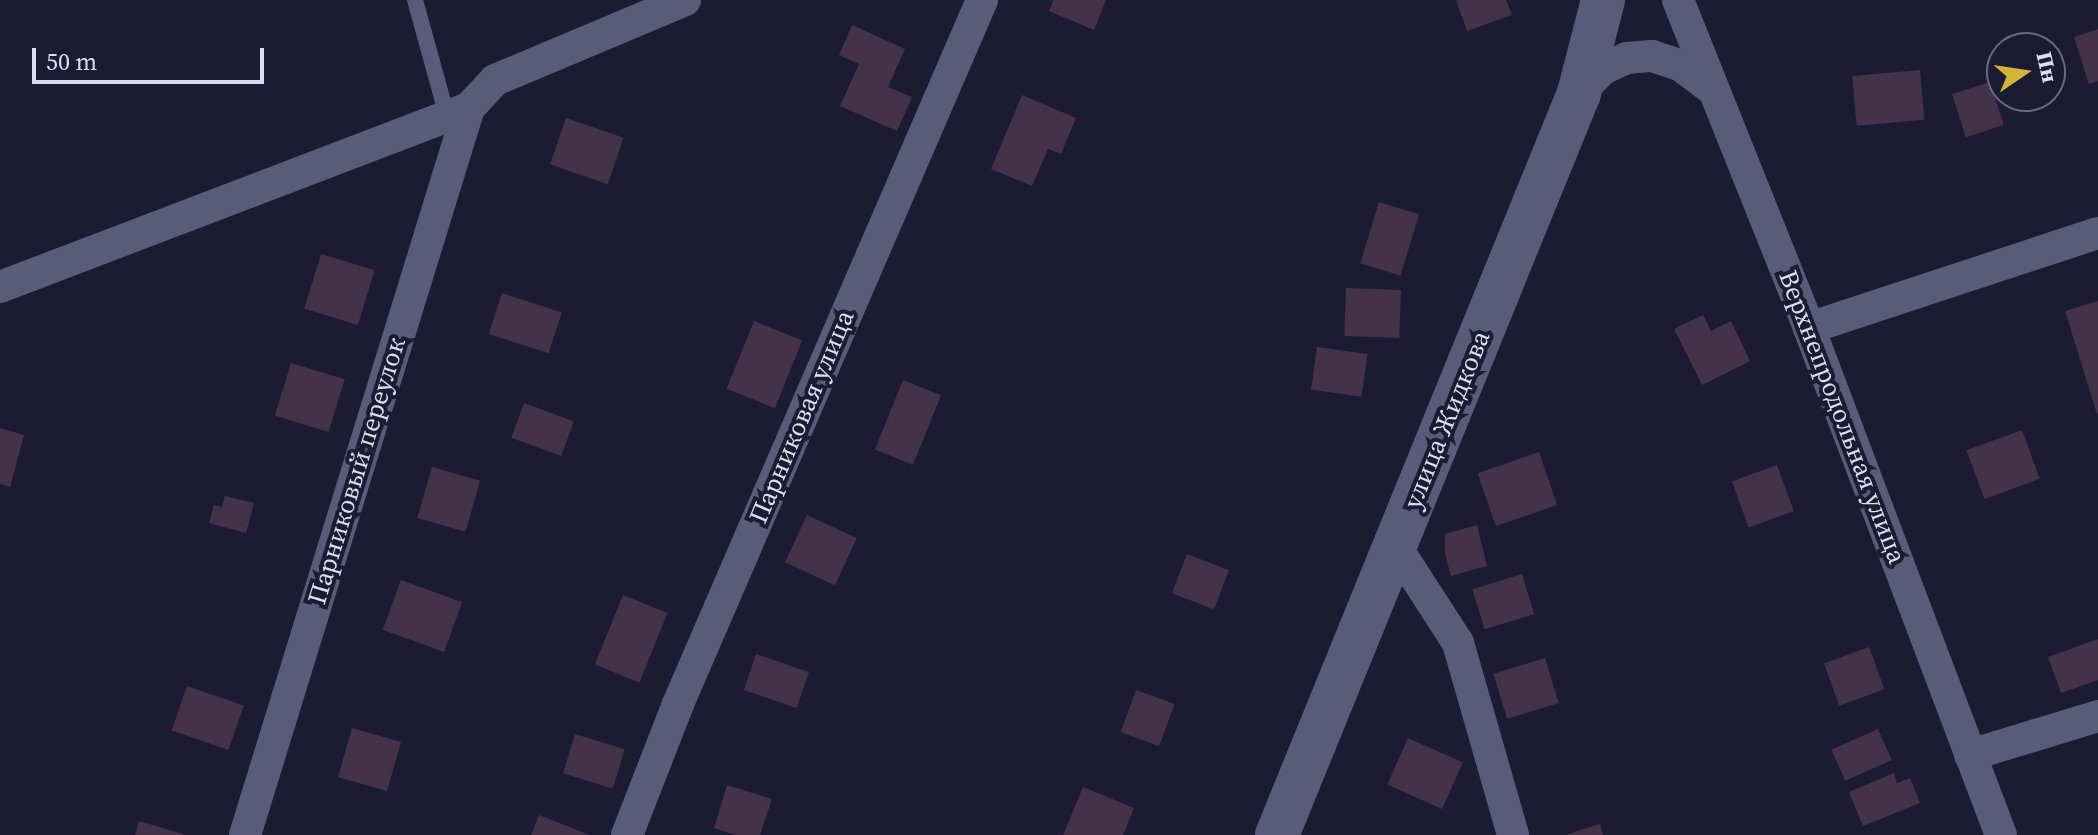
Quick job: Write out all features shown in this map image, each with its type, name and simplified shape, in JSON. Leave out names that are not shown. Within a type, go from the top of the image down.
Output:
[{"type":"main road","name":"улица Жидкова","points":[[1277,835],[1579,93],[1603,0]]},
{"type":"street","points":[[0,287],[458,112],[495,80],[685,0]]},
{"type":"street","name":"Парниковая улица","points":[[627,835],[684,689],[982,0]]},
{"type":"street","name":"Верхнепродольная улица","points":[[1678,0],[1809,328],[2001,835]]},
{"type":"street","points":[[1579,93],[1603,69],[1627,58],[1652,56],[1680,65],[1711,88]]},
{"type":"street","name":"Парниковый переулок","points":[[245,835],[458,112]]},
{"type":"street","points":[[1809,328],[2098,233]]},
{"type":"street","points":[[1396,547],[1458,643],[1513,835]]},
{"type":"street","points":[[1970,755],[2098,716]]},
{"type":"lane","points":[[415,0],[458,112]]},
{"type":"building","points":[[1054,0],[1106,0],[1094,30],[1049,11]]},
{"type":"building","points":[[1456,0],[1506,0],[1512,15],[1467,31]]},
{"type":"building","points":[[852,25],[905,49],[888,87],[912,97],[897,131],[840,106],[859,64],[839,55]]},
{"type":"building","points":[[2098,29],[2098,81],[2089,84],[2074,37]]},
{"type":"building","points":[[1920,70],[1924,120],[1857,126],[1852,76]]},
{"type":"building","points":[[1986,83],[1986,112],[2000,112],[2004,125],[1966,137],[1952,94]]},
{"type":"building","points":[[1022,95],[1076,118],[1061,154],[1048,149],[1032,186],[991,169]]},
{"type":"building","points":[[566,118],[624,138],[608,184],[550,164]]},
{"type":"building","points":[[1379,202],[1419,214],[1400,275],[1360,263]]},
{"type":"building","points":[[321,254],[375,270],[358,325],[304,309]]},
{"type":"building","points":[[1346,288],[1401,290],[1399,338],[1344,336]]},
{"type":"building","points":[[502,293],[562,312],[549,353],[489,334]]},
{"type":"building","points":[[2098,301],[2098,413],[2097,414],[2065,311]]},
{"type":"building","points":[[1703,315],[1711,331],[1731,321],[1750,361],[1702,385],[1674,329]]},
{"type":"building","points":[[754,321],[802,340],[775,408],[727,389]]},
{"type":"building","points":[[1317,347],[1368,354],[1362,397],[1311,390]]},
{"type":"building","points":[[291,363],[345,379],[328,432],[275,416]]},
{"type":"building","points":[[903,380],[941,395],[913,465],[875,450]]},
{"type":"building","points":[[524,403],[574,421],[561,456],[511,438]]},
{"type":"building","points":[[0,428],[24,435],[10,487],[0,484]]},
{"type":"building","points":[[2022,430],[2040,479],[1984,499],[1967,450]]},
{"type":"building","points":[[1539,452],[1557,505],[1496,526],[1478,473]]},
{"type":"building","points":[[1777,465],[1794,511],[1749,527],[1732,481]]},
{"type":"building","points":[[432,467],[480,481],[465,532],[417,518]]},
{"type":"building","points":[[225,496],[254,503],[246,533],[209,523],[214,505],[222,507]]},
{"type":"building","points":[[807,515],[857,538],[835,585],[785,562]]},
{"type":"building","points":[[1477,525],[1487,566],[1451,576],[1445,554],[1445,534]]},
{"type":"building","points":[[1187,554],[1229,570],[1214,609],[1172,593]]},
{"type":"building","points":[[1522,574],[1534,614],[1485,629],[1472,589]]},
{"type":"building","points":[[401,580],[462,602],[444,652],[383,630]]},
{"type":"building","points":[[623,595],[668,613],[639,683],[595,665]]},
{"type":"building","points":[[2098,639],[2098,680],[2061,693],[2048,657]]},
{"type":"building","points":[[1869,647],[1884,689],[1839,706],[1824,663]]},
{"type":"building","points":[[756,654],[809,672],[797,708],[744,690]]},
{"type":"building","points":[[1545,658],[1559,703],[1507,719],[1493,674]]},
{"type":"building","points":[[187,686],[244,706],[228,750],[172,730]]},
{"type":"building","points":[[1136,690],[1175,704],[1159,746],[1121,732]]},
{"type":"building","points":[[352,728],[401,742],[387,791],[338,777]]},
{"type":"building","points":[[1878,729],[1892,760],[1845,781],[1831,750]]},
{"type":"building","points":[[575,734],[625,749],[613,788],[563,773]]},
{"type":"building","points":[[1408,738],[1463,762],[1442,809],[1387,785]]},
{"type":"building","points":[[1894,773],[1897,783],[1910,778],[1920,803],[1863,826],[1849,792]]},
{"type":"building","points":[[727,785],[772,799],[760,835],[735,835],[714,828]]},
{"type":"building","points":[[1083,787],[1134,808],[1123,835],[1063,835]]},
{"type":"building","points":[[539,815],[590,835],[531,835]]},
{"type":"building","points":[[139,821],[183,834],[183,835],[135,835]]},
{"type":"building","points":[[1600,824],[1603,835],[1568,835],[1568,834]]}]
